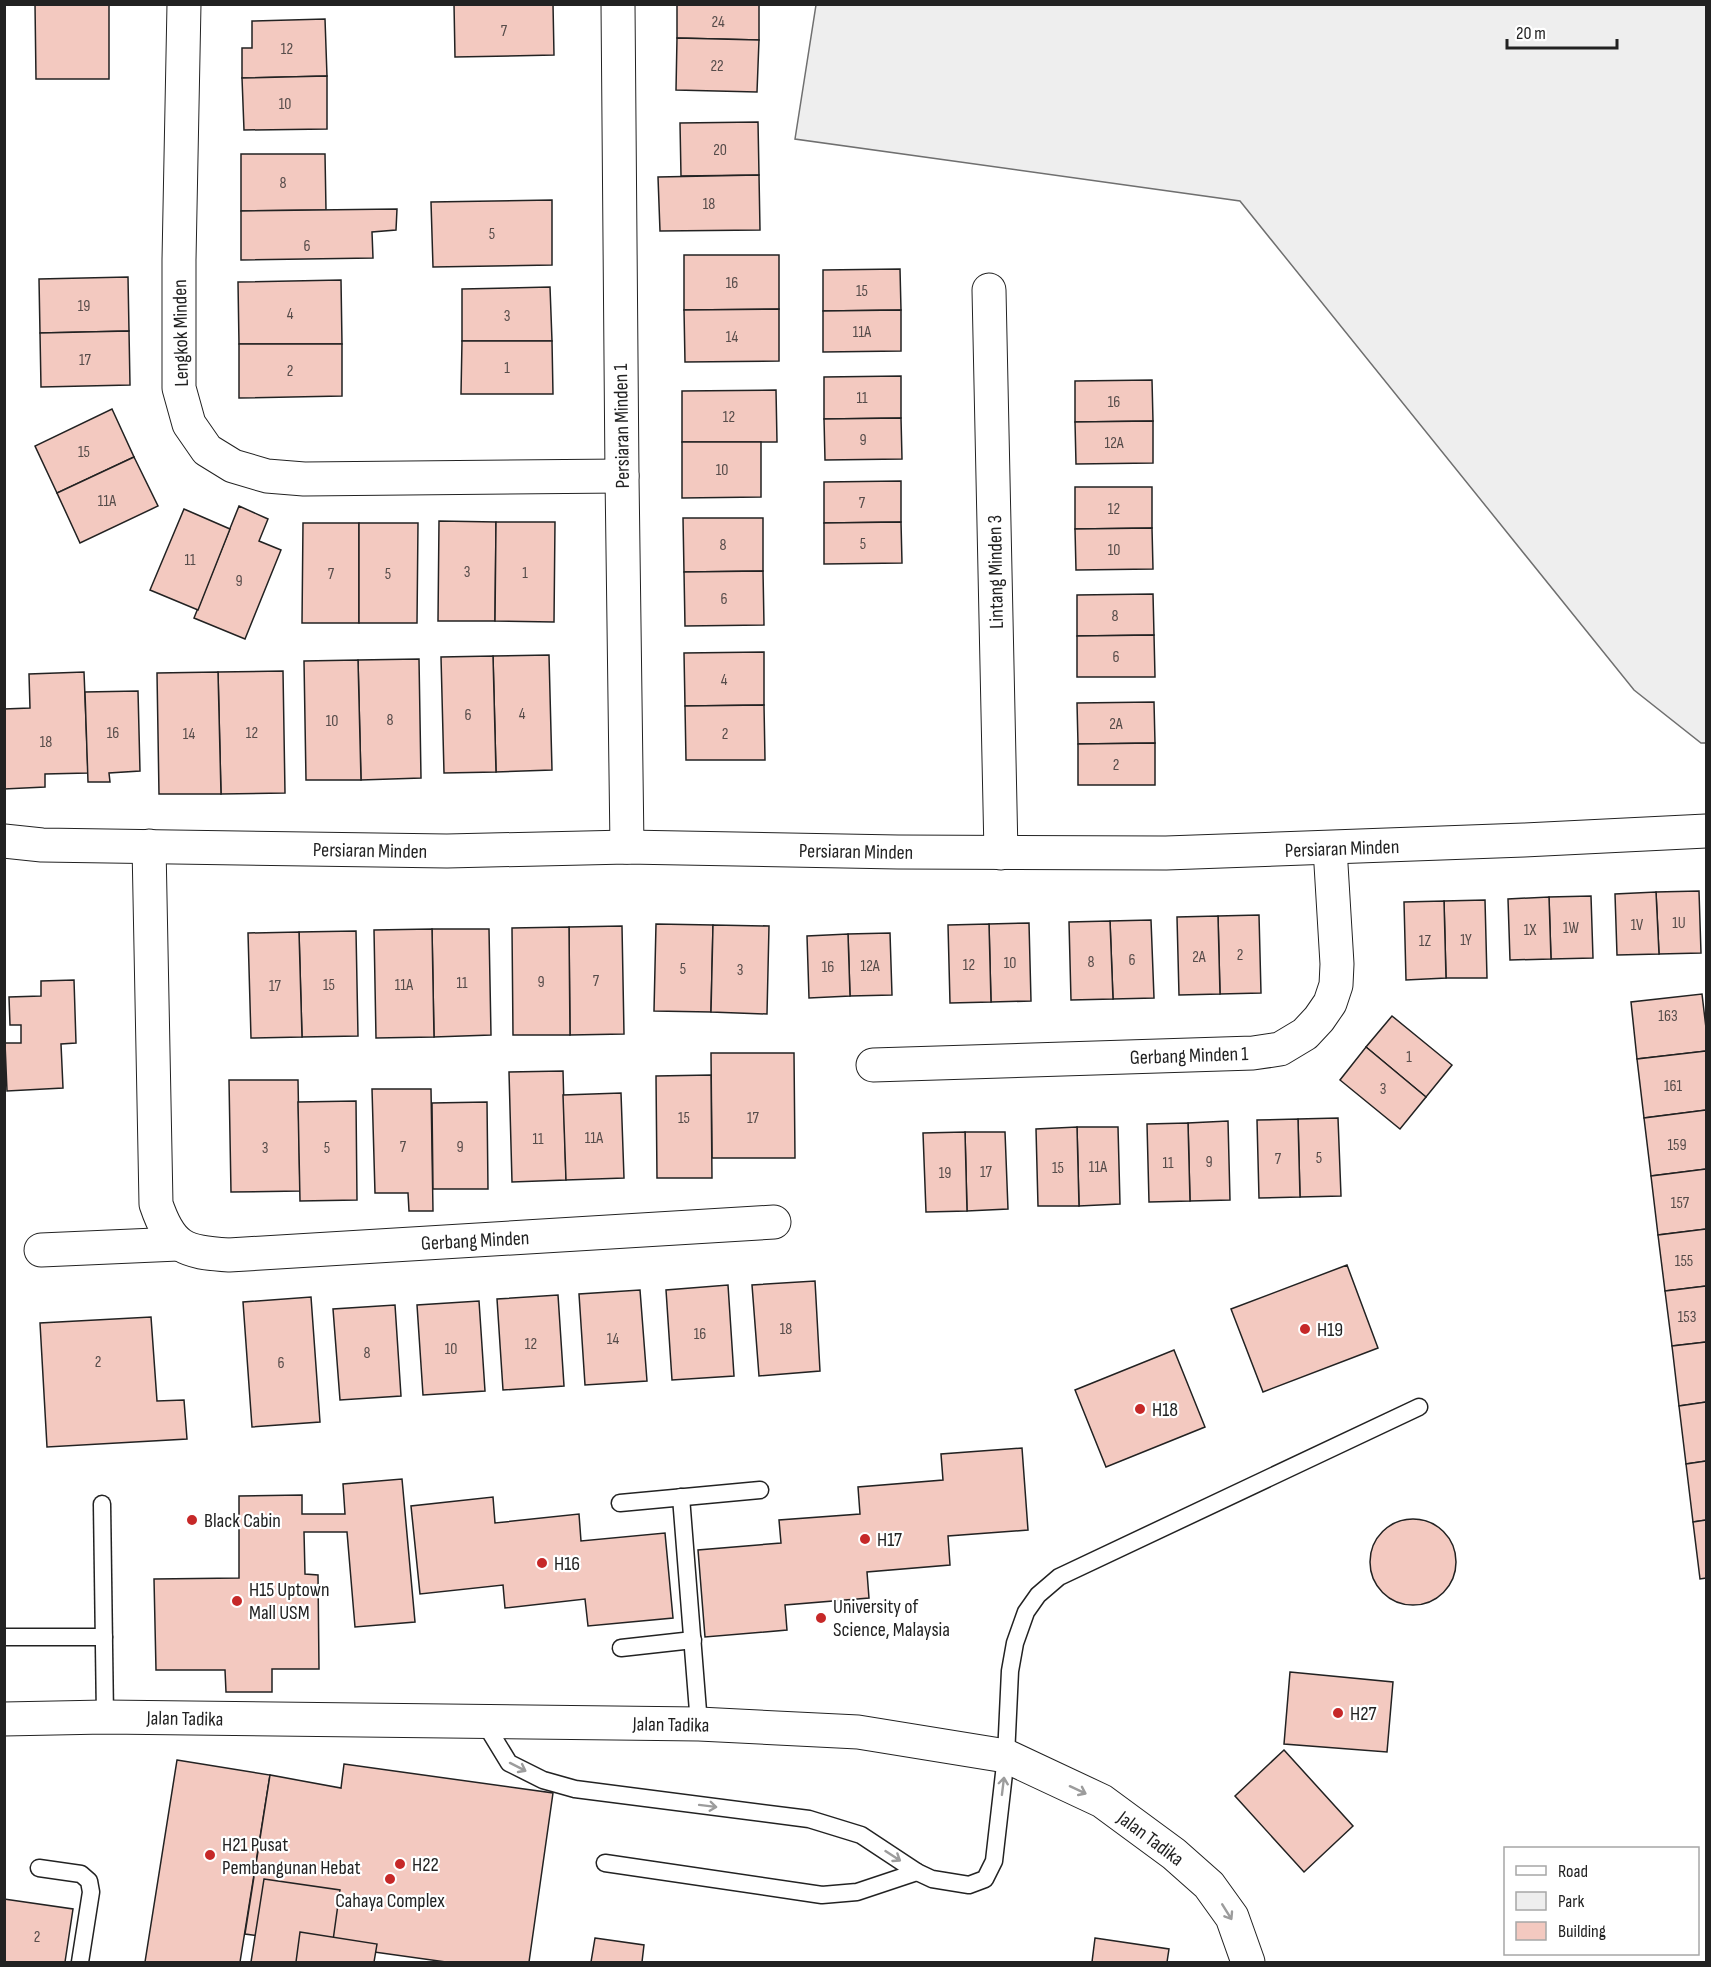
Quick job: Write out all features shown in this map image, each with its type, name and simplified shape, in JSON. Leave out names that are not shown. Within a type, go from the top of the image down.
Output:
[{"type":"street","name":"Lengkok Minden","points":[[184,4],[179,388],[189,424],[207,450],[232,466],[267,476],[295,478],[622,476]]},
{"type":"street","name":"Persiaran Minden 1","points":[[618,4],[627,847]]},
{"type":"street","name":"Lintang Minden 3","points":[[989,290],[1001,853]]},
{"type":"street","name":"Persiaran Minden","points":[[4,841],[42,845],[447,851],[627,847],[1166,854],[1707,831]]},
{"type":"street","points":[[149,846],[156,1204],[164,1226],[178,1244]]},
{"type":"street","name":"Gerbang Minden 1","points":[[873,1065],[1252,1053],[1280,1049],[1305,1034],[1319,1019],[1330,1003],[1336,985],[1337,964],[1330,848]]},
{"type":"street","name":"Gerbang Minden","points":[[41,1250],[178,1244],[201,1253],[229,1255],[774,1222]]},
{"type":"street","name":"Jalan Tadika","points":[[4,1719],[105,1717],[699,1724],[858,1732],[1006,1756],[1102,1801],[1174,1854],[1209,1885],[1232,1917],[1248,1962]]},
{"type":"lane","points":[[483,1722],[509,1763],[543,1780],[575,1789],[809,1818],[861,1835],[917,1872],[932,1879],[969,1885],[985,1879],[994,1861],[1006,1756],[1010,1671],[1015,1642],[1026,1612],[1038,1595],[1059,1577],[1419,1407]]},
{"type":"lane","points":[[620,1503],[760,1490]]},
{"type":"lane","points":[[681,1497],[699,1724]]},
{"type":"lane","points":[[102,1504],[105,1717]]},
{"type":"lane","points":[[4,1637],[104,1637]]},
{"type":"lane","points":[[621,1648],[693,1640]]},
{"type":"lane","points":[[605,1863],[822,1895],[857,1892],[917,1872]]},
{"type":"lane","points":[[39,1868],[81,1874],[89,1881],[92,1892],[80,1962]]},
{"type":"green space","points":[[816,5],[1706,5],[1706,743],[1701,743],[1634,690],[1240,201],[795,139]]},
{"type":"building","points":[[35,4],[109,4],[109,79],[36,79]]},
{"type":"building","points":[[454,4],[553,4],[554,55],[455,57]]},
{"type":"building","points":[[677,4],[759,4],[759,40],[677,38]]},
{"type":"building","points":[[325,19],[327,76],[242,78],[242,48],[252,48],[252,21]]},
{"type":"building","points":[[677,38],[759,40],[757,92],[676,90]]},
{"type":"building","points":[[327,76],[327,129],[244,130],[242,78]]},
{"type":"building","points":[[758,122],[759,175],[681,176],[680,123]]},
{"type":"building","points":[[241,154],[325,154],[326,210],[241,211]]},
{"type":"building","points":[[759,175],[760,230],[660,231],[658,177]]},
{"type":"building","points":[[552,200],[552,265],[433,267],[431,202]]},
{"type":"building","points":[[397,209],[396,230],[372,232],[373,258],[241,260],[241,211]]},
{"type":"building","points":[[684,255],[779,255],[779,309],[684,310]]},
{"type":"building","points":[[900,269],[901,310],[823,311],[823,270]]},
{"type":"building","points":[[128,277],[129,331],[40,333],[39,279]]},
{"type":"building","points":[[341,280],[342,344],[239,344],[238,282]]},
{"type":"building","points":[[550,287],[552,341],[462,341],[462,289]]},
{"type":"building","points":[[779,309],[779,361],[685,362],[684,310]]},
{"type":"building","points":[[901,310],[901,351],[823,352],[823,311]]},
{"type":"building","points":[[129,331],[130,385],[41,387],[40,333]]},
{"type":"building","points":[[462,341],[552,341],[553,394],[461,394]]},
{"type":"building","points":[[239,344],[342,344],[342,396],[239,398]]},
{"type":"building","points":[[901,376],[901,418],[824,419],[824,377]]},
{"type":"building","points":[[1152,380],[1153,421],[1075,422],[1075,381]]},
{"type":"building","points":[[776,390],[777,442],[682,442],[682,391]]},
{"type":"building","points":[[112,409],[134,457],[57,493],[35,446]]},
{"type":"building","points":[[901,418],[902,459],[825,460],[824,419]]},
{"type":"building","points":[[1153,421],[1153,463],[1076,464],[1075,422]]},
{"type":"building","points":[[682,442],[761,442],[761,497],[682,498]]},
{"type":"building","points":[[134,457],[158,506],[80,543],[57,493]]},
{"type":"building","points":[[901,481],[901,522],[824,523],[824,482]]},
{"type":"building","points":[[1075,487],[1152,487],[1152,528],[1075,529]]},
{"type":"building","points":[[239,506],[268,519],[259,541],[281,550],[245,639],[194,618]]},
{"type":"building","points":[[184,509],[230,529],[198,610],[150,590]]},
{"type":"building","points":[[683,518],[763,518],[763,571],[684,572]]},
{"type":"building","points":[[439,521],[496,522],[495,621],[438,621]]},
{"type":"building","points":[[496,522],[555,522],[554,622],[495,621]]},
{"type":"building","points":[[901,522],[902,563],[824,564],[824,523]]},
{"type":"building","points":[[303,523],[359,523],[359,623],[302,623]]},
{"type":"building","points":[[359,523],[418,523],[417,623],[359,623]]},
{"type":"building","points":[[1152,528],[1153,569],[1076,570],[1075,529]]},
{"type":"building","points":[[763,571],[764,625],[685,626],[684,572]]},
{"type":"building","points":[[1153,594],[1154,635],[1077,636],[1077,595]]},
{"type":"building","points":[[1154,635],[1155,677],[1077,677],[1077,636]]},
{"type":"building","points":[[764,652],[764,705],[685,706],[684,653]]},
{"type":"building","points":[[549,655],[552,770],[496,772],[493,656]]},
{"type":"building","points":[[493,656],[496,772],[444,773],[441,657]]},
{"type":"building","points":[[419,659],[421,778],[361,780],[358,660]]},
{"type":"building","points":[[358,660],[361,780],[306,780],[304,661]]},
{"type":"building","points":[[283,671],[285,793],[221,794],[218,672]]},
{"type":"building","points":[[84,672],[88,773],[45,774],[45,787],[4,789],[4,709],[30,708],[29,674]]},
{"type":"building","points":[[218,672],[221,794],[159,794],[157,673]]},
{"type":"building","points":[[138,691],[140,771],[109,773],[110,782],[88,782],[85,692]]},
{"type":"building","points":[[1154,702],[1155,743],[1078,744],[1077,703]]},
{"type":"building","points":[[764,705],[765,760],[686,760],[685,706]]},
{"type":"building","points":[[1155,743],[1155,785],[1078,785],[1078,744]]},
{"type":"building","points":[[1699,891],[1701,953],[1659,954],[1656,892]]},
{"type":"building","points":[[1656,892],[1659,954],[1617,955],[1615,894]]},
{"type":"building","points":[[1591,896],[1593,958],[1551,959],[1549,897]]},
{"type":"building","points":[[1549,897],[1551,959],[1510,960],[1508,899]]},
{"type":"building","points":[[1485,900],[1487,978],[1446,978],[1444,901]]},
{"type":"building","points":[[1444,901],[1446,978],[1406,980],[1404,902]]},
{"type":"building","points":[[1259,915],[1261,993],[1220,994],[1218,916]]},
{"type":"building","points":[[1218,916],[1220,994],[1179,995],[1177,917]]},
{"type":"building","points":[[1151,920],[1154,998],[1113,999],[1110,921]]},
{"type":"building","points":[[1110,921],[1113,999],[1071,1000],[1069,922]]},
{"type":"building","points":[[1029,923],[1031,1001],[991,1002],[989,924]]},
{"type":"building","points":[[656,924],[713,925],[711,1012],[654,1011]]},
{"type":"building","points":[[989,924],[991,1002],[950,1003],[948,925]]},
{"type":"building","points":[[713,925],[769,926],[767,1014],[711,1012]]},
{"type":"building","points":[[622,926],[624,1034],[570,1035],[569,927]]},
{"type":"building","points":[[569,927],[570,1035],[513,1035],[512,928]]},
{"type":"building","points":[[432,929],[489,929],[491,1035],[434,1037]]},
{"type":"building","points":[[432,929],[434,1037],[376,1038],[374,930]]},
{"type":"building","points":[[356,931],[358,1036],[302,1037],[299,932]]},
{"type":"building","points":[[299,932],[302,1037],[251,1038],[248,933]]},
{"type":"building","points":[[890,933],[892,995],[850,996],[848,934]]},
{"type":"building","points":[[848,934],[850,996],[809,998],[807,936]]},
{"type":"building","points":[[74,980],[76,1043],[61,1044],[63,1088],[7,1091],[5,1043],[21,1043],[21,1025],[10,1025],[9,997],[41,996],[41,981]]},
{"type":"building","points":[[1702,994],[1706,1051],[1637,1059],[1631,1002]]},
{"type":"building","points":[[1392,1016],[1452,1065],[1426,1097],[1366,1047]]},
{"type":"building","points":[[1366,1047],[1426,1097],[1400,1129],[1340,1080]]},
{"type":"building","points":[[1706,1051],[1706,1110],[1644,1118],[1637,1059]]},
{"type":"building","points":[[711,1053],[794,1053],[795,1158],[712,1158]]},
{"type":"building","points":[[563,1071],[566,1180],[512,1182],[509,1072]]},
{"type":"building","points":[[711,1075],[712,1178],[657,1178],[656,1076]]},
{"type":"building","points":[[229,1080],[298,1080],[300,1191],[231,1192]]},
{"type":"building","points":[[372,1089],[431,1089],[433,1211],[409,1211],[408,1193],[375,1193]]},
{"type":"building","points":[[621,1093],[624,1178],[566,1180],[563,1095]]},
{"type":"building","points":[[356,1101],[357,1200],[300,1201],[298,1102]]},
{"type":"building","points":[[487,1102],[488,1189],[433,1189],[432,1103]]},
{"type":"building","points":[[1706,1110],[1706,1169],[1651,1176],[1644,1118]]},
{"type":"building","points":[[1338,1118],[1341,1196],[1300,1197],[1298,1119]]},
{"type":"building","points":[[1298,1119],[1300,1197],[1259,1198],[1257,1120]]},
{"type":"building","points":[[1228,1121],[1230,1200],[1190,1201],[1188,1123]]},
{"type":"building","points":[[1188,1123],[1190,1201],[1149,1202],[1147,1124]]},
{"type":"building","points":[[1077,1127],[1118,1127],[1120,1204],[1079,1206]]},
{"type":"building","points":[[1077,1127],[1079,1206],[1038,1206],[1036,1129]]},
{"type":"building","points":[[965,1132],[1005,1132],[1008,1209],[967,1211]]},
{"type":"building","points":[[965,1132],[967,1211],[926,1212],[923,1133]]},
{"type":"building","points":[[1706,1169],[1706,1229],[1658,1235],[1651,1176]]},
{"type":"building","points":[[1706,1229],[1706,1286],[1665,1291],[1658,1235]]},
{"type":"building","name":"H19","points":[[1347,1265],[1378,1348],[1263,1392],[1231,1309]]},
{"type":"building","points":[[815,1281],[820,1371],[759,1376],[752,1285]]},
{"type":"building","points":[[728,1285],[734,1376],[672,1380],[666,1290]]},
{"type":"building","points":[[1706,1286],[1706,1342],[1672,1346],[1665,1291]]},
{"type":"building","points":[[640,1290],[647,1381],[585,1385],[579,1294]]},
{"type":"building","points":[[558,1295],[564,1386],[503,1390],[497,1299]]},
{"type":"building","points":[[311,1297],[320,1422],[252,1427],[243,1302]]},
{"type":"building","points":[[479,1301],[485,1391],[423,1395],[417,1305]]},
{"type":"building","points":[[395,1305],[401,1396],[340,1400],[333,1309]]},
{"type":"building","points":[[151,1317],[157,1401],[184,1400],[187,1439],[47,1447],[40,1323]]},
{"type":"building","points":[[1706,1342],[1706,1402],[1679,1406],[1672,1346]]},
{"type":"building","name":"H18","points":[[1174,1350],[1205,1427],[1106,1467],[1075,1390]]},
{"type":"building","points":[[1706,1402],[1706,1461],[1686,1464],[1679,1406]]},
{"type":"building","name":"H17","points":[[1022,1448],[1028,1530],[948,1536],[950,1565],[867,1572],[869,1598],[785,1605],[787,1630],[705,1637],[698,1550],[781,1543],[779,1520],[860,1514],[858,1487],[943,1480],[941,1454]]},
{"type":"building","points":[[1706,1461],[1706,1520],[1693,1522],[1686,1464]]},
{"type":"building","name":"H15 Uptown Mall USM","points":[[402,1479],[415,1622],[355,1627],[347,1532],[304,1532],[305,1574],[318,1575],[319,1669],[272,1669],[272,1692],[226,1692],[225,1670],[156,1670],[154,1579],[239,1578],[239,1496],[302,1495],[302,1514],[345,1514],[343,1484]]},
{"type":"building","name":"H16","points":[[493,1497],[495,1523],[579,1514],[581,1541],[665,1533],[673,1618],[588,1626],[585,1599],[505,1608],[503,1585],[420,1594],[411,1506]]},
{"type":"building","points":[[1413,1519],[1430,1522],[1444,1531],[1453,1545],[1456,1562],[1453,1579],[1444,1593],[1430,1602],[1413,1605],[1396,1602],[1382,1593],[1373,1579],[1370,1562],[1373,1545],[1382,1531],[1396,1522]]},
{"type":"building","points":[[1706,1520],[1706,1578],[1700,1579],[1693,1522]]},
{"type":"building","name":"H27","points":[[1290,1672],[1393,1682],[1387,1752],[1284,1744]]},
{"type":"building","points":[[1284,1750],[1353,1826],[1304,1872],[1235,1796]]},
{"type":"building","name":"H21 Pusat Pembangunan Hebat","points":[[177,1760],[270,1775],[240,1962],[145,1962]]},
{"type":"building","name":"H22","points":[[344,1764],[553,1793],[529,1962],[446,1962],[245,1934],[270,1775],[341,1788]]},
{"type":"building","points":[[264,1879],[340,1890],[330,1962],[251,1962]]},
{"type":"building","points":[[4,1899],[73,1909],[65,1962],[4,1962]]},
{"type":"building","points":[[300,1932],[377,1944],[374,1962],[296,1962]]},
{"type":"building","points":[[595,1938],[644,1945],[642,1962],[591,1962]]},
{"type":"building","points":[[1095,1938],[1169,1949],[1167,1962],[1092,1962]]},
{"type":"place","name":"H19","points":[[1305,1329]]},
{"type":"place","name":"H18","points":[[1140,1409]]},
{"type":"place","name":"Black Cabin","points":[[192,1520]]},
{"type":"place","name":"H17","points":[[865,1539]]},
{"type":"place","name":"H16","points":[[542,1563]]},
{"type":"place","name":"H15 Uptown Mall USM","points":[[237,1601]]},
{"type":"place","name":"University of Science, Malaysia","points":[[821,1618]]},
{"type":"place","name":"H27","points":[[1338,1713]]},
{"type":"place","name":"H21 Pusat Pembangunan Hebat","points":[[210,1855]]},
{"type":"place","name":"H22","points":[[400,1864]]},
{"type":"place","name":"Cahaya Complex","points":[[390,1879]]}]
